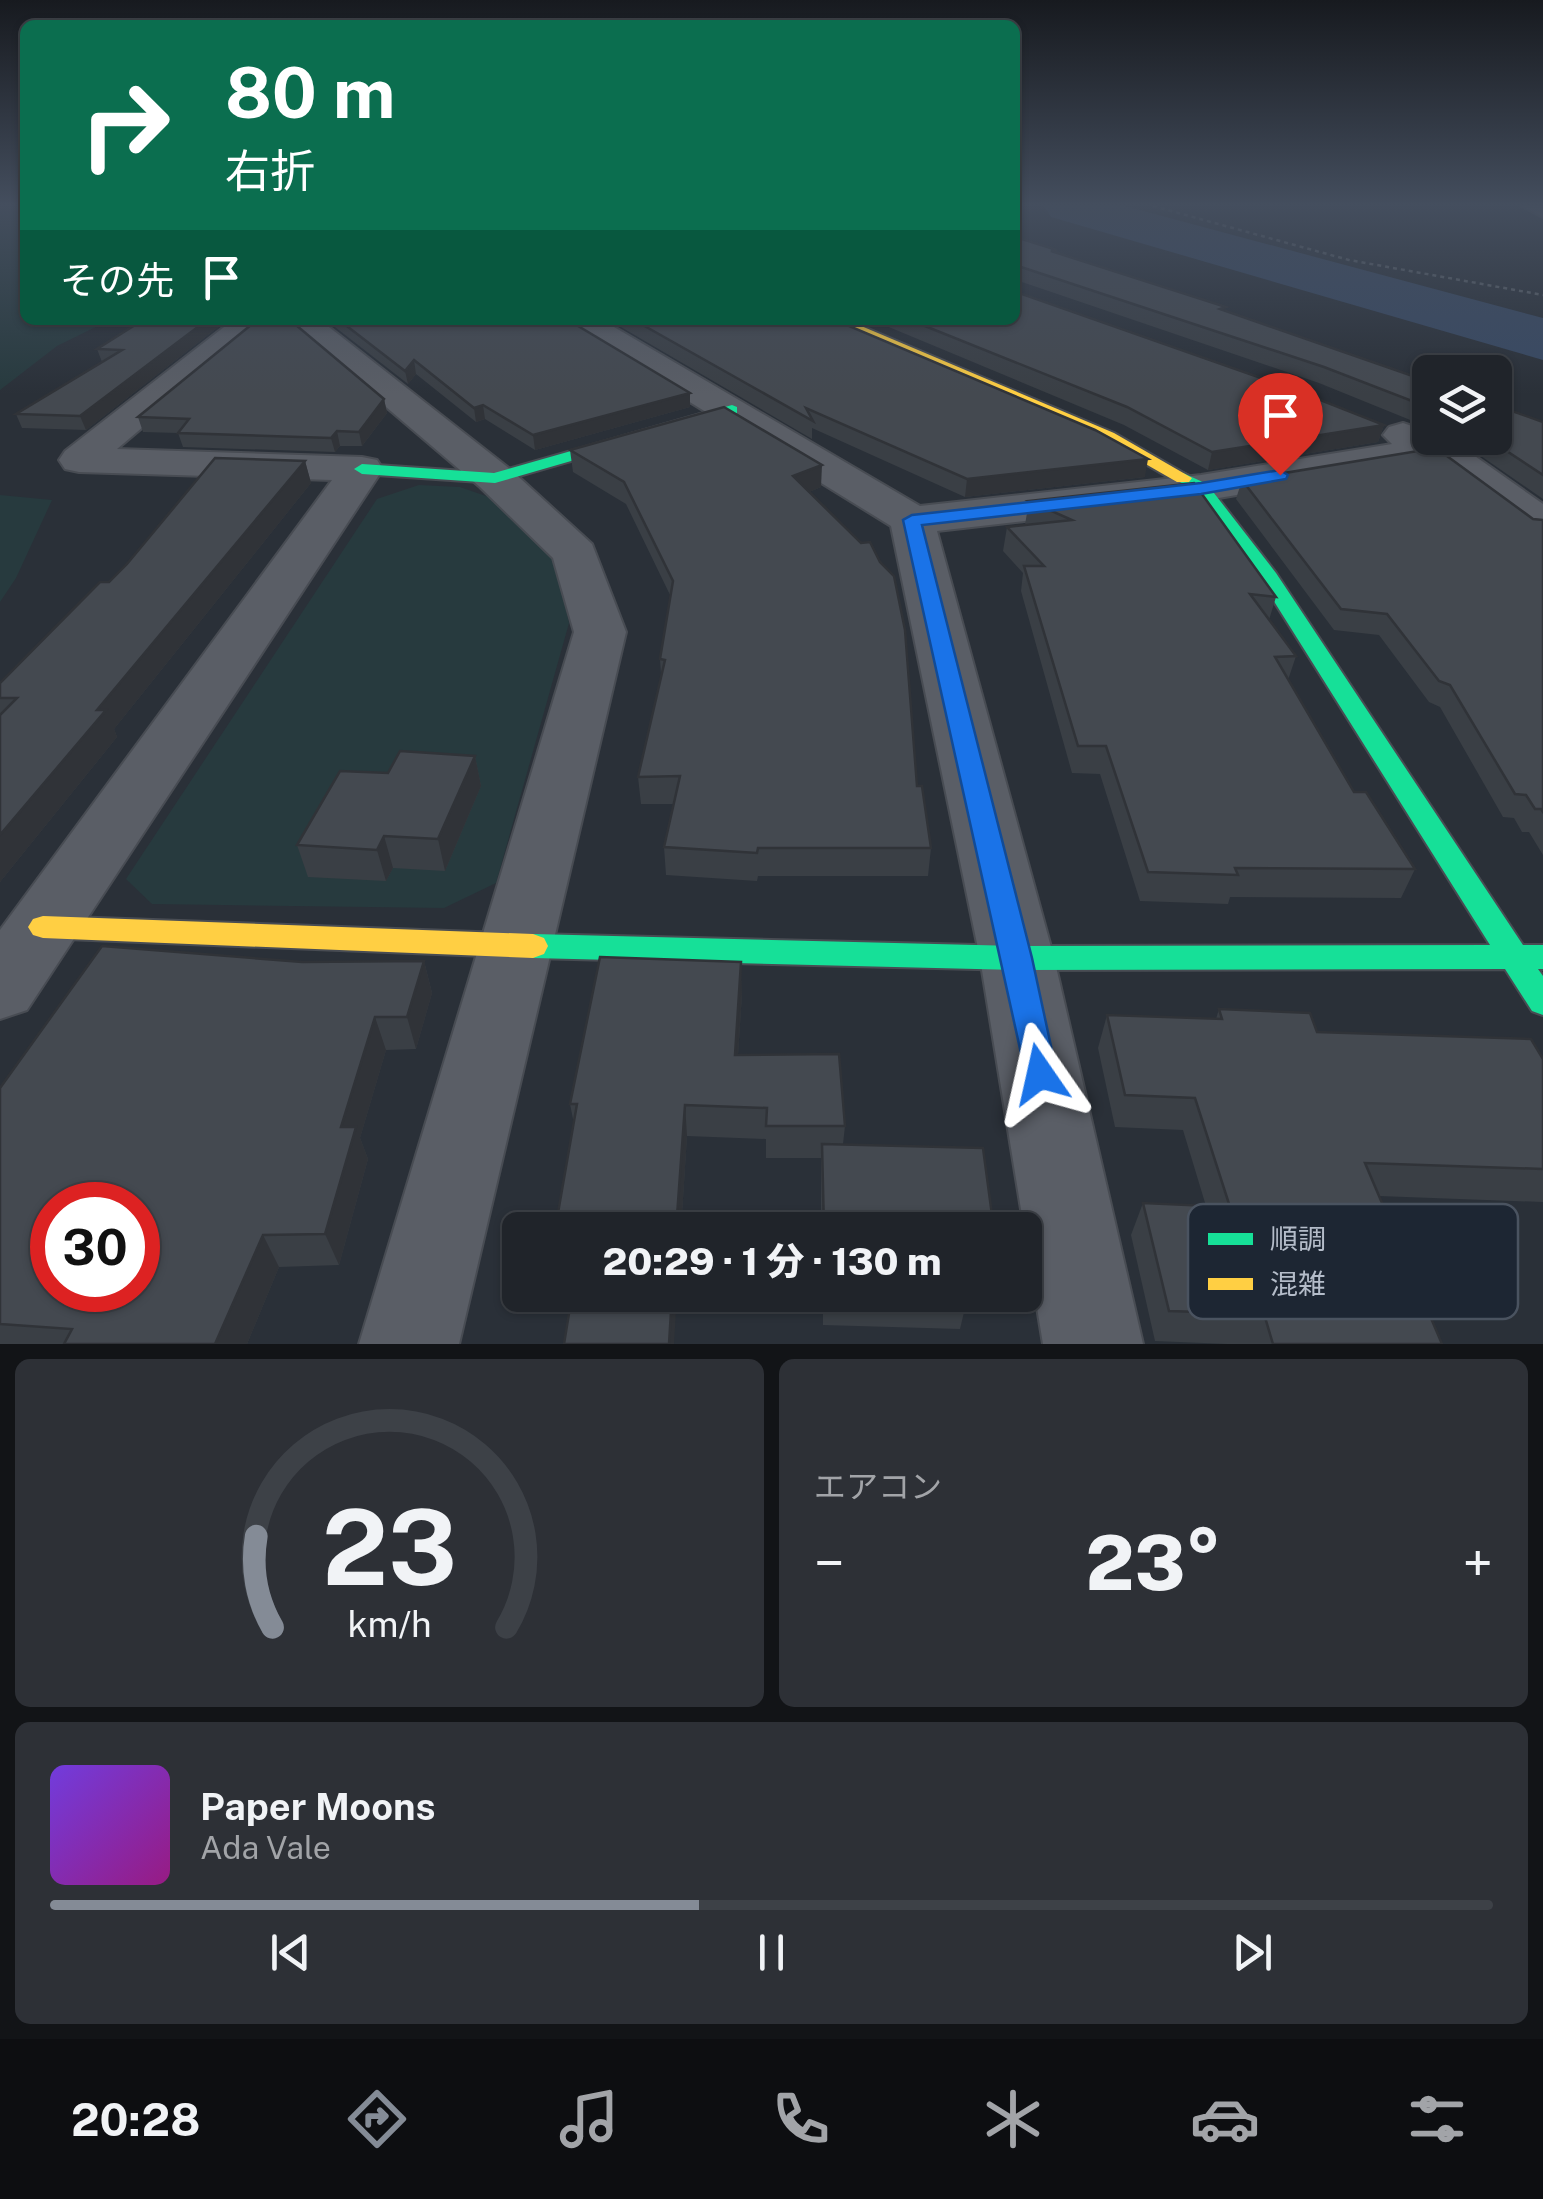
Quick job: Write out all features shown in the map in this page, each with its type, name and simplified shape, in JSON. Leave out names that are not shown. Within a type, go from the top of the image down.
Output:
[{"type":"street","points":[[247,325],[80,460],[362,469],[495,478],[732,410]]},
{"type":"street","points":[[306,325],[495,478],[575,554],[600,632],[409,1344]]},
{"type":"street","points":[[588,325],[912,520],[1201,488],[1412,453]]},
{"type":"street","points":[[848,325],[1108,436],[1201,488],[1269,577],[1356,718],[1543,1002]]},
{"type":"street","points":[[1371,422],[1412,439]]},
{"type":"street","points":[[1446,455],[1543,525]]},
{"type":"street","points":[[0,988],[362,469]]},
{"type":"street","points":[[912,520],[1017,958],[1093,1344]]},
{"type":"street","points":[[43,927],[516,946],[1017,958],[1543,958]]},
{"type":"path","points":[[1397,269],[1543,295]]},
{"type":"green space","points":[[0,269],[20,269],[20,325],[100,325],[57,346],[0,390]]},
{"type":"green space","points":[[419,485],[460,487],[503,502],[557,565],[569,623],[496,883],[444,908],[152,904],[126,879],[377,499]]},
{"type":"green space","points":[[0,495],[52,500],[16,578],[0,602]]},
{"type":"building","points":[[1026,269],[1106,269],[1226,307],[1220,309],[1412,376],[1412,401],[1324,367]]},
{"type":"building","points":[[1020,293],[1384,425],[1212,452],[1127,407],[922,325],[1020,325]]},
{"type":"building","points":[[135,325],[200,325],[80,416],[16,414],[122,350],[97,349]]},
{"type":"building","points":[[251,325],[296,325],[384,399],[359,432],[337,431],[331,438],[178,433],[189,419],[138,417]]},
{"type":"building","points":[[345,325],[576,325],[690,393],[533,435],[483,405],[474,408],[414,360],[405,371]]},
{"type":"building","points":[[643,325],[847,325],[1095,430],[1148,459],[967,479],[806,408],[813,421]]},
{"type":"building","points":[[724,407],[822,465],[793,476],[861,543],[870,542],[880,562],[894,576],[905,630],[917,786],[922,786],[931,848],[758,848],[757,853],[664,847],[680,776],[638,777],[665,660],[660,659],[673,581],[624,482],[570,450]]},
{"type":"building","points":[[1512,411],[1543,422],[1543,475],[1512,455]]},
{"type":"building","points":[[1412,452],[1412,455],[1446,455],[1533,519],[1543,520],[1543,812],[1535,809],[1526,795],[1515,794],[1450,685],[1439,681],[1387,614],[1341,609],[1242,480]]},
{"type":"building","points":[[215,458],[305,461],[97,710],[106,710],[0,835],[0,715],[17,698],[0,698],[0,683],[100,582],[109,582],[127,564]]},
{"type":"building","points":[[1194,483],[1276,597],[1250,594],[1296,656],[1275,657],[1354,792],[1366,792],[1415,869],[1235,868],[1238,875],[1148,872],[1106,746],[1078,746],[1024,566],[1044,566],[1007,527],[1072,520],[1029,501]]},
{"type":"building","points":[[400,751],[475,756],[438,839],[384,836],[377,850],[297,845],[340,771],[388,773]]},
{"type":"building","points":[[102,946],[302,962],[424,961],[407,1017],[375,1017],[341,1127],[356,1127],[325,1234],[263,1235],[215,1344],[64,1344],[72,1329],[0,1324],[0,1088]]},
{"type":"building","points":[[600,957],[741,962],[735,1055],[839,1054],[845,1126],[766,1126],[767,1108],[685,1105],[677,1212],[558,1212],[577,1104],[570,1104]]},
{"type":"building","points":[[1219,1009],[1310,1013],[1317,1032],[1531,1039],[1543,1059],[1543,1169],[1365,1163],[1382,1204],[1229,1204],[1195,1098],[1125,1095],[1107,1015],[1222,1019]]},
{"type":"building","points":[[822,1144],[983,1148],[992,1212],[824,1212]]},
{"type":"building","points":[[1143,1203],[1188,1205],[1188,1312],[1169,1311]]},
{"type":"building","points":[[569,1312],[671,1312],[669,1344],[564,1344]]},
{"type":"building","points":[[1266,1319],[1431,1319],[1442,1344],[1273,1344]]},
{"type":"waterway","points":[[1293,269],[1543,339]]},
{"type":"traffic: fast","points":[[362,469],[495,478],[732,410]]},
{"type":"traffic: fast","points":[[1183,478],[1201,488],[1269,577],[1543,1002]]},
{"type":"traffic: fast","points":[[533,946],[1017,958],[1543,957]]},
{"type":"traffic: slow","points":[[848,325],[1108,436],[1183,478]]},
{"type":"traffic: slow","points":[[43,927],[533,946]]},
{"type":"route","points":[[1040,1074],[1017,958],[912,520],[1201,488],[1280,475]]}]
